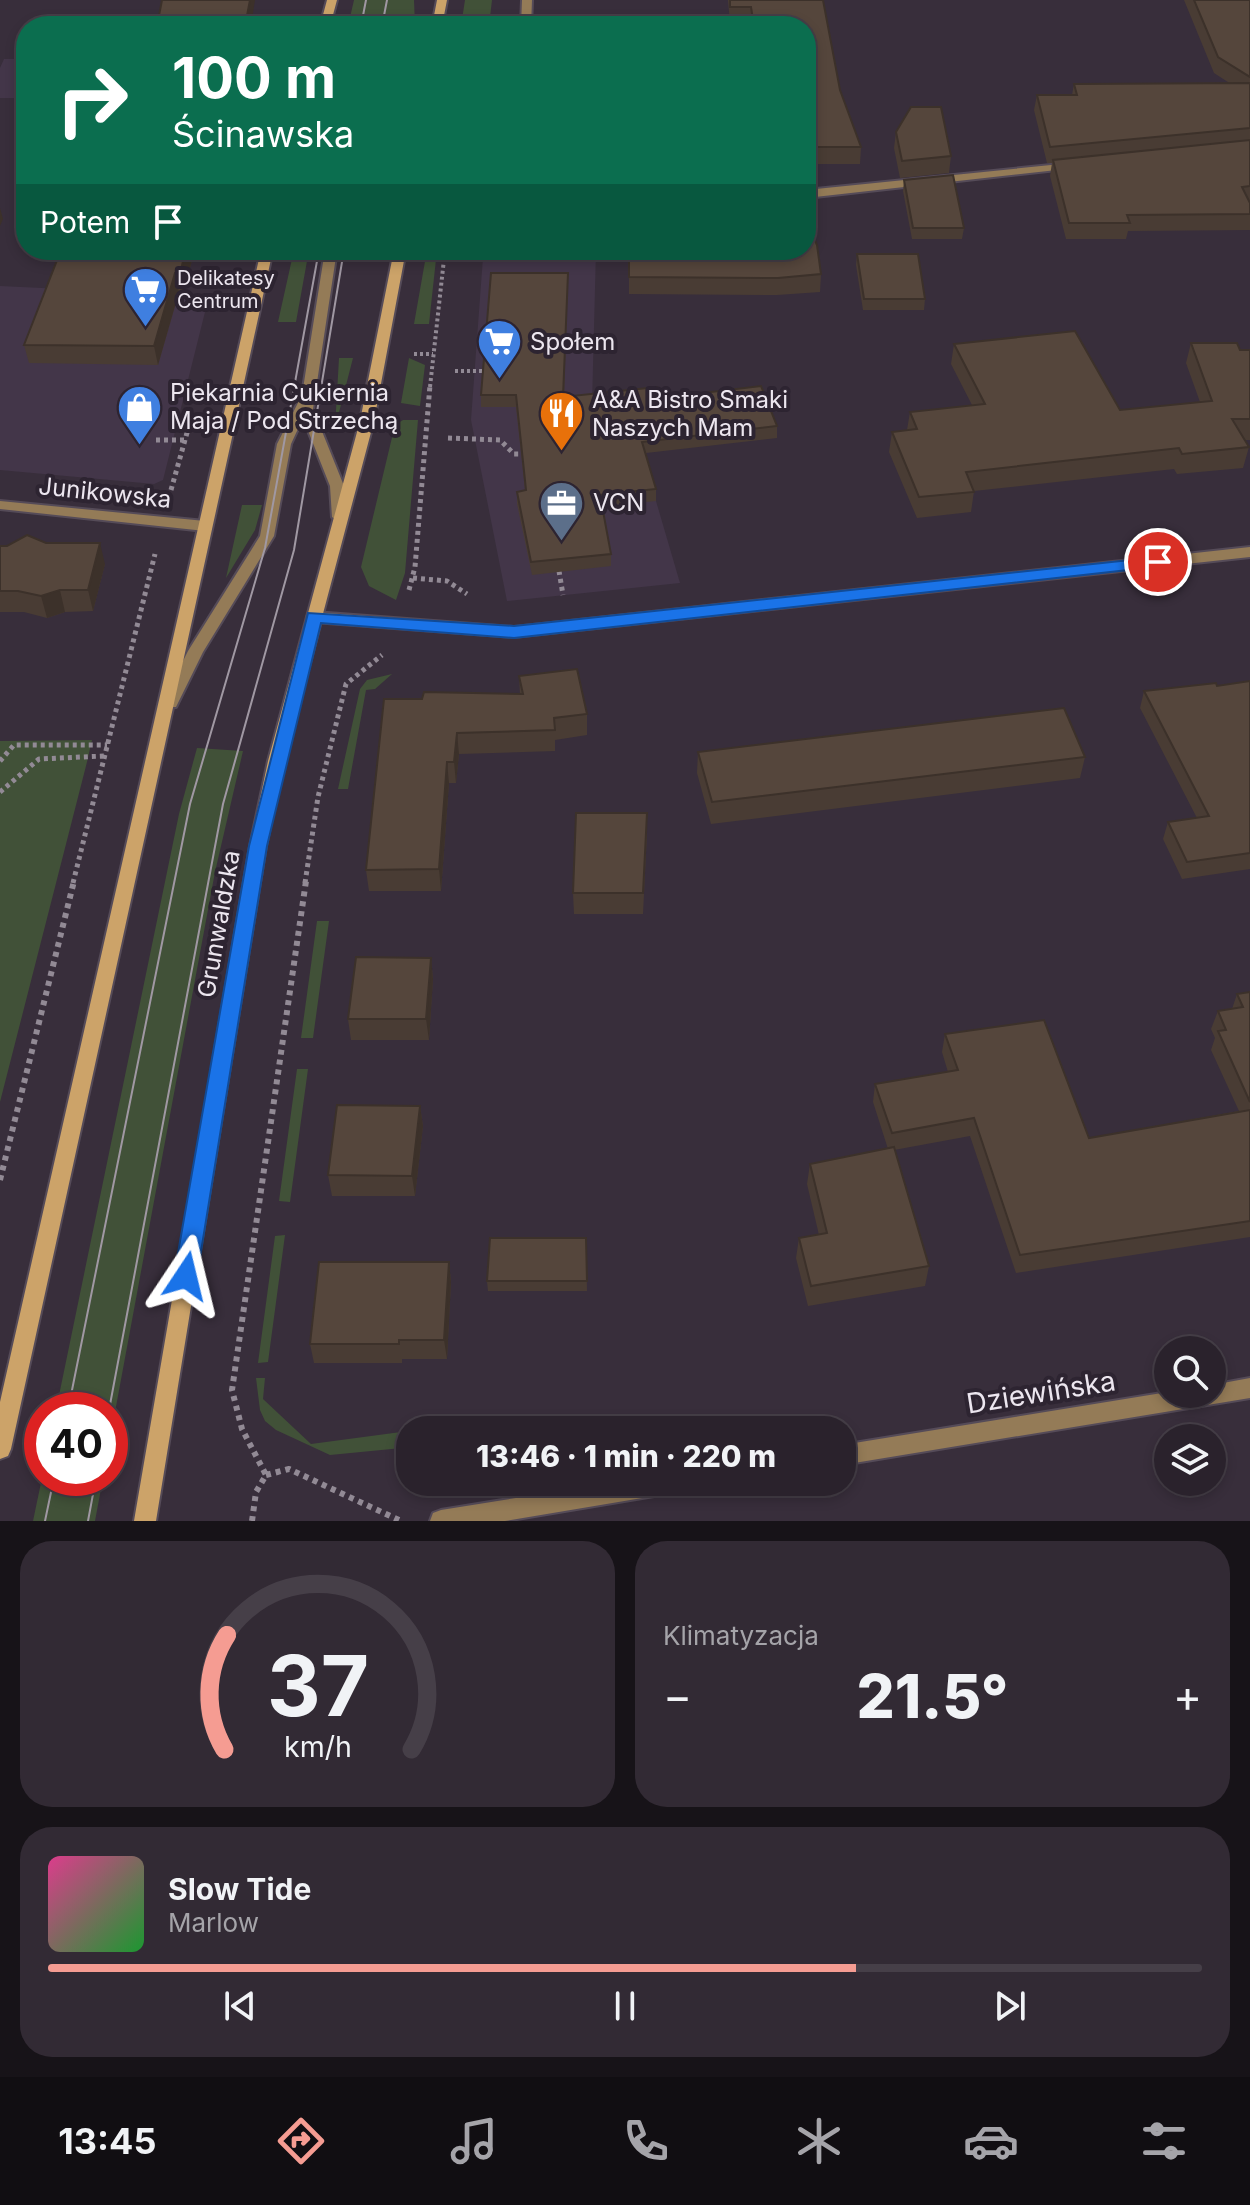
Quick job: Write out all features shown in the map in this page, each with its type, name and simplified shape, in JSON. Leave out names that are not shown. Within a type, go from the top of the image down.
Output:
[{"type":"street","points":[[816,193],[1082,165]]},
{"type":"street","points":[[0,1449],[265,260]]},
{"type":"street","points":[[165,713],[196,651],[267,536],[284,444],[306,398],[329,260]]},
{"type":"street","name":"Grunwaldzka","points":[[145,1521],[258,846],[314,617],[367,421],[398,260]]},
{"type":"street","points":[[306,398],[310,423],[337,486],[339,530]]},
{"type":"street","name":"Junikowska","points":[[0,505],[205,526]]},
{"type":"street","points":[[314,617],[416,627],[529,631],[1250,552]]},
{"type":"street","name":"Dziewińska","points":[[856,1453],[1250,1388]]},
{"type":"street","points":[[441,1521],[593,1496]]},
{"type":"path","points":[[408,591],[415,567],[444,260]]},
{"type":"path","points":[[455,371],[484,371]]},
{"type":"path","points":[[448,438],[500,440],[514,454],[529,453]]},
{"type":"path","points":[[156,440],[185,440]]},
{"type":"path","points":[[0,1180],[157,545]]},
{"type":"path","points":[[559,571],[565,604]]},
{"type":"path","points":[[266,1475],[242,1429],[232,1390],[318,797],[346,684],[359,671],[381,659],[387,644]]},
{"type":"path","points":[[0,761],[14,745],[107,745]]},
{"type":"path","points":[[0,792],[39,759],[104,756]]},
{"type":"path","points":[[252,1521],[256,1492],[266,1475],[289,1469],[401,1521]]},
{"type":"shaded area","points":[[4,59],[16,59],[16,98],[0,98],[0,68]]},
{"type":"shaded area","points":[[483,260],[596,260],[592,405],[656,501],[680,583],[507,601],[471,420]]},
{"type":"shaded area","points":[[0,286],[209,296],[163,480],[154,484],[0,470]]},
{"type":"green space","points":[[354,0],[414,0],[415,16],[350,16]]},
{"type":"green space","points":[[465,0],[492,0],[490,16],[463,16]]},
{"type":"green space","points":[[292,260],[307,260],[296,322],[278,322]]},
{"type":"green space","points":[[425,260],[436,260],[429,324],[414,324]]},
{"type":"green space","points":[[339,358],[353,358],[335,428]]},
{"type":"green space","points":[[409,358],[425,365],[420,406],[401,403]]},
{"type":"green space","points":[[403,420],[418,420],[405,573],[396,600],[369,586],[361,567],[395,425]]},
{"type":"green space","points":[[242,505],[262,505],[255,530],[226,578]]},
{"type":"green space","points":[[392,674],[375,689],[366,690],[348,789],[338,789],[360,689],[367,680]]},
{"type":"green space","points":[[92,740],[87,762],[0,1102],[0,741]]},
{"type":"green space","points":[[197,748],[243,751],[215,872],[119,1392],[60,1392],[179,814]]},
{"type":"green space","points":[[317,921],[329,921],[313,1038],[301,1038]]},
{"type":"green space","points":[[297,1069],[308,1069],[290,1202],[279,1201]]},
{"type":"green space","points":[[285,1235],[268,1362],[258,1363],[275,1236]]},
{"type":"green space","points":[[256,1378],[265,1378],[263,1399],[311,1444],[396,1433],[396,1449],[330,1455],[276,1430],[265,1421],[260,1410]]},
{"type":"green space","points":[[38,1496],[100,1496],[95,1521],[33,1521]]},
{"type":"building","points":[[162,0],[250,0],[247,16],[159,16]]},
{"type":"building","points":[[730,0],[823,0],[840,90],[861,147],[816,147],[816,16],[752,16],[751,7],[730,7]]},
{"type":"building","points":[[1194,0],[1250,0],[1250,77],[1218,57]]},
{"type":"building","points":[[1250,83],[1250,128],[1050,147],[1037,95],[1077,95],[1074,84]]},
{"type":"building","points":[[911,107],[941,107],[951,156],[902,161],[896,132]]},
{"type":"building","points":[[1250,140],[1250,186],[1242,187],[1250,203],[1250,214],[1127,215],[1130,223],[1069,223],[1053,160]]},
{"type":"building","points":[[953,175],[964,228],[913,228],[904,180]]},
{"type":"building","points":[[816,243],[821,274],[778,278],[629,277],[629,260],[816,260]]},
{"type":"building","points":[[857,254],[918,254],[925,299],[864,299]]},
{"type":"building","points":[[57,260],[183,260],[180,273],[175,273],[154,346],[24,345]]},
{"type":"building","points":[[491,273],[568,273],[563,397],[657,387],[661,398],[761,386],[777,426],[642,442],[656,489],[600,495],[611,554],[531,562],[517,492],[526,490],[516,395],[481,395]]},
{"type":"building","points":[[1075,331],[1120,410],[1212,401],[1191,343],[1237,343],[1240,350],[1250,350],[1250,419],[1232,419],[1249,447],[1182,454],[1179,448],[966,472],[974,492],[919,497],[892,432],[917,429],[910,412],[985,404],[954,344]]},
{"type":"building","points":[[27,535],[46,543],[100,543],[88,590],[60,590],[41,596],[0,591],[0,546],[7,546]]},
{"type":"building","points":[[577,669],[587,714],[554,718],[555,730],[457,733],[454,762],[447,762],[439,869],[366,870],[384,699],[422,699],[424,692],[523,694],[519,676]]},
{"type":"building","points":[[1250,681],[1250,853],[1187,862],[1168,822],[1209,816],[1144,691]]},
{"type":"building","points":[[1064,708],[1085,757],[712,802],[698,752]]},
{"type":"building","points":[[576,813],[647,813],[643,893],[573,893]]},
{"type":"building","points":[[356,957],[431,958],[426,1019],[348,1019]]},
{"type":"building","points":[[1250,992],[1250,1102],[1218,1031],[1226,1030],[1218,1011],[1243,1007],[1237,994]]},
{"type":"building","points":[[1044,1020],[1089,1138],[1250,1110],[1250,1221],[1020,1255],[974,1118],[892,1133],[875,1084],[958,1070],[945,1034]]},
{"type":"building","points":[[337,1105],[420,1106],[412,1176],[328,1175]]},
{"type":"building","points":[[894,1147],[929,1266],[811,1286],[799,1238],[827,1233],[810,1164]]},
{"type":"building","points":[[490,1238],[586,1238],[587,1281],[487,1281]]},
{"type":"building","points":[[319,1262],[449,1262],[444,1340],[399,1340],[399,1344],[310,1344]]},
{"type":"tram line","points":[[363,16],[366,0]]},
{"type":"tram line","points":[[384,16],[387,0]]},
{"type":"tram line","points":[[72,1392],[190,804],[265,548],[317,260]]},
{"type":"tram line","points":[[112,1392],[223,804],[294,550],[342,260]]},
{"type":"tram line","points":[[45,1521],[50,1496]]},
{"type":"tram line","points":[[88,1521],[93,1496]]},
{"type":"place","name":"Delikatesy Centrum","points":[[146,329]]},
{"type":"place","name":"Społem","points":[[499,381]]},
{"type":"place","name":"Piekarnia Cukiernia Maja / Pod Strzechą","points":[[139,446]]},
{"type":"place","name":"A&A Bistro Smaki Naszych Mam","points":[[561,453]]},
{"type":"place","name":"VCN","points":[[562,542]]},
{"type":"route","points":[[186,1276],[258,846],[276,761],[314,617],[514,632],[1158,562]]}]
